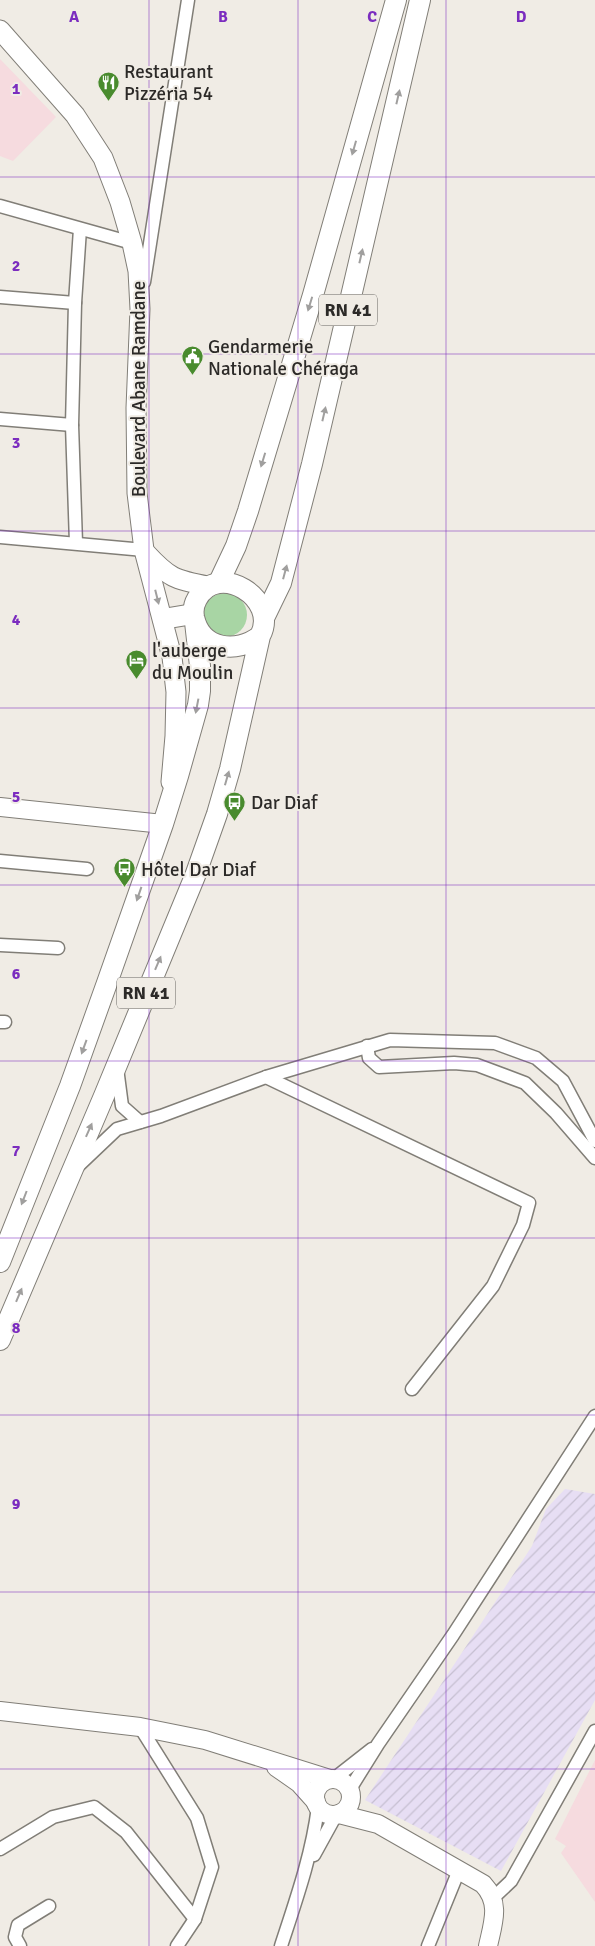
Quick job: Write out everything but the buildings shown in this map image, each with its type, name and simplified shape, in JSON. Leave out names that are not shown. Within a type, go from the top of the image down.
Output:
[{"type":"highway","name":"RN 41","points":[[213,584],[236,546],[254,492],[316,285],[396,0]]},
{"type":"highway","name":"RN 41","points":[[265,616],[273,603],[281,583],[312,464],[420,0]]},
{"type":"highway","points":[[229,583],[248,590],[255,597],[265,616],[265,626],[260,636],[252,642],[232,648],[220,646],[210,641],[201,633],[194,618],[195,603],[200,594],[213,584],[229,583]]},
{"type":"highway","name":"RN 41","points":[[0,1262],[70,1086],[165,818],[198,705],[200,666],[194,618]]},
{"type":"highway","points":[[163,619],[194,618]]},
{"type":"highway","name":"RN 41","points":[[0,1340],[195,876],[214,822],[232,760],[260,636]]},
{"type":"main road","name":"Boulevard Abane Ramdane","points":[[0,30],[75,115],[103,158],[120,202],[138,271],[140,309],[136,408],[137,493],[144,550],[172,657],[176,692],[175,736],[165,818]]},
{"type":"main road","points":[[144,550],[163,572],[169,575],[188,582],[213,584]]},
{"type":"main road","points":[[0,807],[165,818]]},
{"type":"main road","points":[[0,1705],[48,1716]]},
{"type":"main road","points":[[0,1711],[140,1727],[205,1740],[344,1782],[364,1810],[378,1824],[483,1884],[493,1898],[495,1914],[488,1946]]},
{"type":"main road","points":[[256,1755],[299,1783],[326,1814],[378,1824]]},
{"type":"main road","points":[[317,1805],[316,1790],[319,1785],[332,1778]]},
{"type":"main road","points":[[338,1815],[349,1807],[351,1792]]},
{"type":"street","points":[[140,309],[188,0]]},
{"type":"street","points":[[0,206],[80,230],[132,243]]},
{"type":"street","points":[[76,543],[72,425],[75,303],[80,230]]},
{"type":"street","points":[[0,297],[75,303]]},
{"type":"street","points":[[0,419],[72,425]]},
{"type":"street","points":[[0,537],[144,550]]},
{"type":"street","points":[[0,861],[87,869]]},
{"type":"street","points":[[0,945],[58,948]]},
{"type":"street","points":[[70,1173],[117,1130],[266,1077],[390,1040],[495,1043],[536,1058],[563,1081],[595,1141]]},
{"type":"street","points":[[368,1046],[369,1058],[380,1067],[454,1063],[469,1064],[525,1083],[556,1113],[595,1158]]},
{"type":"street","points":[[117,1065],[122,1106],[140,1122]]},
{"type":"street","points":[[266,1077],[529,1203],[523,1225],[493,1286],[412,1389]]},
{"type":"street","points":[[351,1792],[378,1744],[453,1635],[595,1416]]},
{"type":"street","points":[[140,1727],[197,1818],[212,1867],[195,1919],[177,1946]]},
{"type":"street","points":[[493,1898],[511,1882],[595,1731]]},
{"type":"street","points":[[332,1778],[378,1744]]},
{"type":"street","points":[[281,1946],[305,1873],[313,1840],[317,1805]]},
{"type":"street","points":[[0,1849],[53,1817],[94,1807],[126,1832],[195,1919]]},
{"type":"street","points":[[305,1873],[338,1815]]},
{"type":"street","points":[[428,1946],[459,1870]]},
{"type":"street","points":[[20,1946],[15,1937],[18,1925],[49,1906]]},
{"type":"shaded area","points":[[0,59],[56,117],[13,161],[0,156]]},
{"type":"shaded area","points":[[565,1489],[595,1494],[595,1700],[501,1871],[365,1800],[532,1546],[546,1509]]},
{"type":"shaded area","points":[[595,1760],[595,1902],[561,1853],[566,1846],[555,1839]]},
{"type":"green space","points":[[221,593],[229,593],[241,599],[247,615],[241,631],[229,637],[221,637],[209,631],[203,619],[203,611],[209,599]]},
{"type":"place","name":"Restaurant Pizzéria 54","points":[[108,101]]},
{"type":"place","name":"Gendarmerie Nationale Chéraga","points":[[192,376]]},
{"type":"place","name":"l'auberge du Moulin","points":[[136,680]]},
{"type":"place","name":"Dar Diaf","points":[[235,821]]},
{"type":"place","name":"Hôtel Dar Diaf","points":[[125,888]]}]
